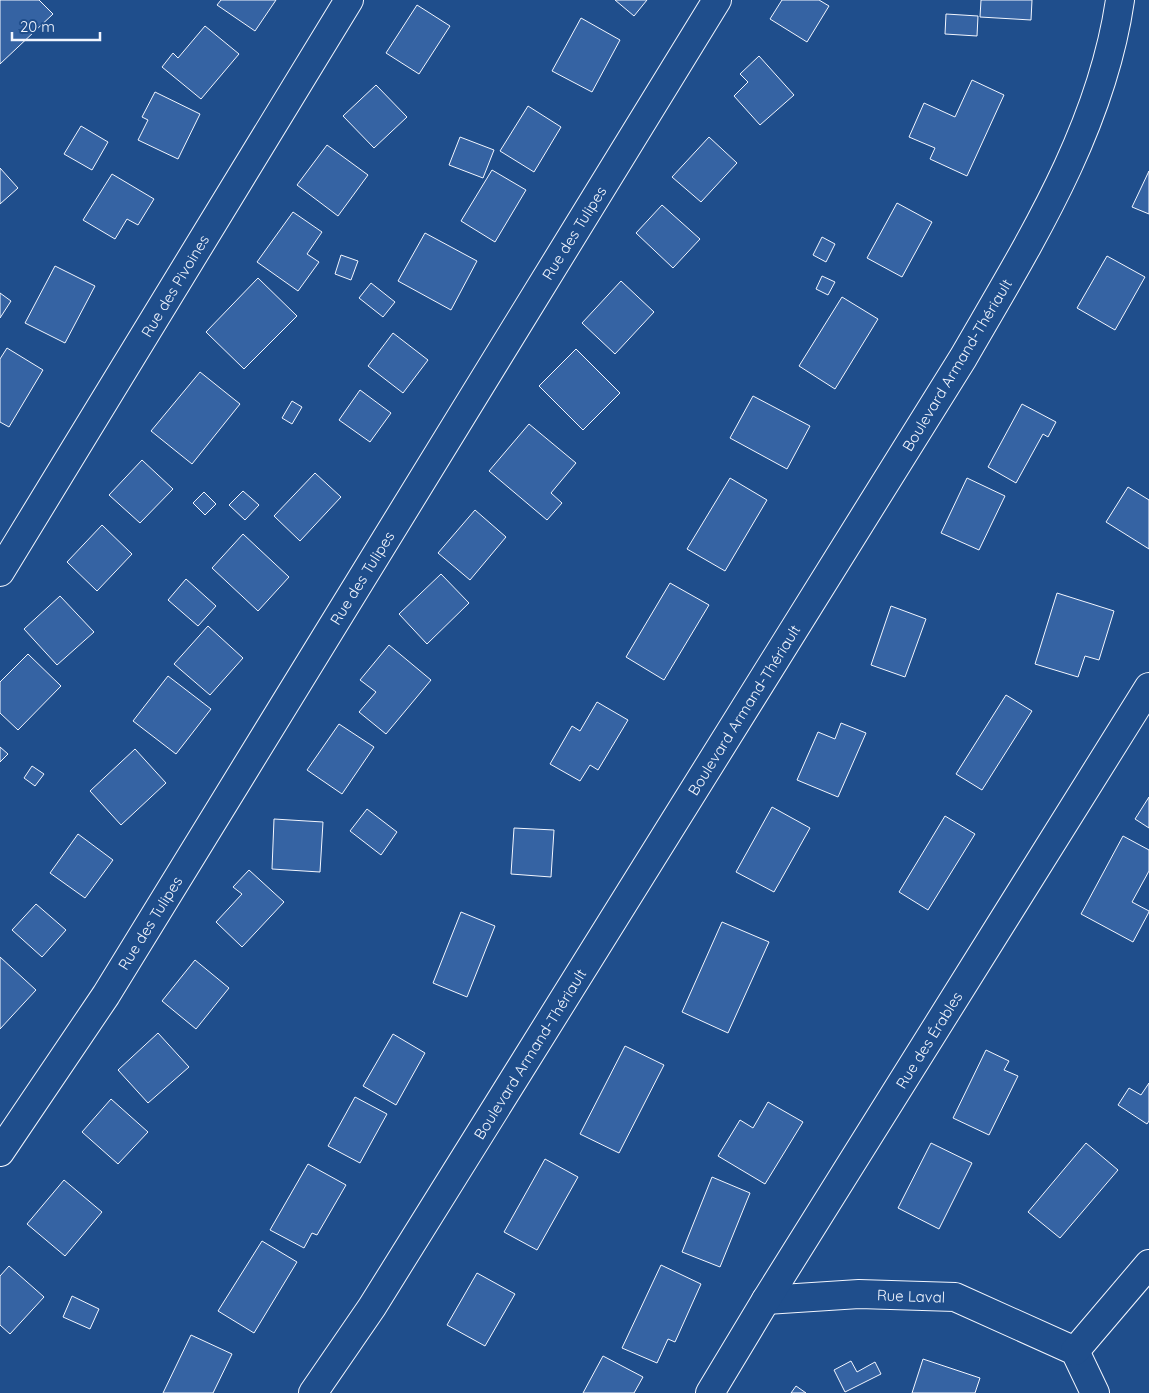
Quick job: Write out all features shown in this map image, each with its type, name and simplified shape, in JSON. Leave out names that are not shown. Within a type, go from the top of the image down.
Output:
[{"type":"street","name":"Rue des Pivoines","points":[[0,572],[349,0]]},
{"type":"street","name":"Rue des Tulipes","points":[[0,1152],[106,995],[717,0]]},
{"type":"street","name":"Boulevard Armand-Thériault","points":[[313,1393],[378,1298],[963,358],[1025,251],[1070,163],[1095,102],[1116,24],[1120,0]]},
{"type":"street","name":"Rue des Érables","points":[[710,1393],[766,1300],[1149,687]]},
{"type":"street","points":[[1095,1393],[1075,1351],[1149,1264]]},
{"type":"street","name":"Rue Laval","points":[[766,1300],[859,1294],[955,1297],[1075,1351]]},
{"type":"building","points":[[0,0],[39,0],[53,14],[0,64]]},
{"type":"building","points":[[221,0],[276,0],[255,31],[217,5]]},
{"type":"building","points":[[615,0],[647,0],[634,16]]},
{"type":"building","points":[[782,0],[819,0],[829,6],[807,42],[770,19]]},
{"type":"building","points":[[981,0],[1032,0],[1031,20],[980,17]]},
{"type":"building","points":[[417,5],[450,26],[419,74],[386,53]]},
{"type":"building","points":[[946,14],[978,16],[977,36],[945,34]]},
{"type":"building","points":[[581,18],[620,40],[592,92],[552,71]]},
{"type":"building","points":[[205,26],[239,54],[201,99],[162,67],[173,53],[178,58]]},
{"type":"building","points":[[759,56],[794,95],[760,125],[734,96],[748,82],[740,74]]},
{"type":"building","points":[[972,80],[1004,95],[967,176],[930,159],[935,148],[909,137],[924,103],[955,117]]},
{"type":"building","points":[[376,85],[407,117],[374,148],[343,116]]},
{"type":"building","points":[[155,92],[200,114],[178,159],[138,140],[148,120],[142,117]]},
{"type":"building","points":[[528,106],[561,127],[534,172],[500,151]]},
{"type":"building","points":[[81,126],[108,142],[92,170],[64,154]]},
{"type":"building","points":[[460,137],[494,150],[483,178],[449,165]]},
{"type":"building","points":[[709,137],[737,163],[701,202],[672,177]]},
{"type":"building","points":[[327,145],[368,175],[338,216],[297,185]]},
{"type":"building","points":[[0,168],[18,188],[0,204]]},
{"type":"building","points":[[492,170],[526,190],[495,242],[461,221]]},
{"type":"building","points":[[1149,171],[1149,214],[1132,207]]},
{"type":"building","points":[[112,174],[154,199],[138,225],[127,219],[115,239],[83,220]]},
{"type":"building","points":[[897,203],[932,222],[902,277],[867,258]]},
{"type":"building","points":[[662,205],[700,239],[673,268],[636,233]]},
{"type":"building","points":[[293,212],[322,232],[307,254],[319,262],[298,291],[257,262]]},
{"type":"building","points":[[425,233],[477,261],[451,310],[398,281]]},
{"type":"building","points":[[822,237],[835,244],[826,262],[813,255]]},
{"type":"building","points":[[341,255],[358,261],[351,280],[335,274]]},
{"type":"building","points":[[1107,256],[1145,277],[1115,330],[1077,308]]},
{"type":"building","points":[[55,266],[95,286],[65,343],[25,323]]},
{"type":"building","points":[[822,276],[835,282],[828,295],[816,289]]},
{"type":"building","points":[[258,278],[297,316],[244,369],[206,332]]},
{"type":"building","points":[[621,281],[654,312],[615,354],[582,323]]},
{"type":"building","points":[[371,283],[395,302],[383,317],[359,298]]},
{"type":"building","points":[[0,293],[11,301],[0,318]]},
{"type":"building","points":[[842,297],[878,319],[835,389],[799,366]]},
{"type":"building","points":[[393,333],[428,360],[403,393],[368,366]]},
{"type":"building","points":[[7,348],[43,370],[9,427],[0,422],[0,359]]},
{"type":"building","points":[[576,349],[620,393],[583,430],[539,386]]},
{"type":"building","points":[[200,372],[240,404],[192,464],[151,431]]},
{"type":"building","points":[[360,390],[391,413],[370,442],[339,420]]},
{"type":"building","points":[[753,396],[810,426],[787,469],[730,438]]},
{"type":"building","points":[[292,401],[302,407],[292,424],[282,418]]},
{"type":"building","points":[[1022,404],[1056,422],[1048,437],[1043,434],[1016,483],[988,467]]},
{"type":"building","points":[[529,424],[576,463],[551,493],[562,503],[547,520],[489,471]]},
{"type":"building","points":[[142,460],[173,489],[140,523],[109,495]]},
{"type":"building","points":[[315,473],[341,497],[300,541],[274,516]]},
{"type":"building","points":[[730,478],[767,500],[725,571],[687,549]]},
{"type":"building","points":[[967,478],[1005,496],[979,550],[941,533]]},
{"type":"building","points":[[1128,487],[1149,500],[1149,549],[1106,522]]},
{"type":"building","points":[[243,491],[259,505],[245,520],[229,505]]},
{"type":"building","points":[[204,492],[216,504],[205,515],[193,503]]},
{"type":"building","points":[[475,510],[506,537],[470,580],[438,553]]},
{"type":"building","points":[[102,525],[132,554],[97,591],[67,562]]},
{"type":"building","points":[[243,534],[289,577],[258,611],[212,568]]},
{"type":"building","points":[[441,574],[469,603],[427,644],[399,614]]},
{"type":"building","points":[[186,579],[216,606],[198,626],[168,600]]},
{"type":"building","points":[[670,583],[709,605],[664,680],[626,657]]},
{"type":"building","points":[[1057,593],[1114,611],[1099,660],[1085,656],[1078,677],[1035,664]]},
{"type":"building","points":[[60,596],[94,632],[57,665],[24,629]]},
{"type":"building","points":[[891,606],[926,619],[905,677],[871,665]]},
{"type":"building","points":[[208,626],[243,658],[210,695],[174,664]]},
{"type":"building","points":[[389,645],[431,680],[386,734],[359,712],[376,692],[360,680]]},
{"type":"building","points":[[28,654],[61,686],[18,730],[0,713],[0,682]]},
{"type":"building","points":[[168,676],[211,709],[176,754],[133,721]]},
{"type":"building","points":[[1006,695],[1032,711],[982,790],[956,774]]},
{"type":"building","points":[[597,702],[628,720],[598,770],[590,765],[580,781],[550,764],[572,726],[580,731]]},
{"type":"building","points":[[841,723],[866,733],[838,797],[797,780],[818,732],[835,739]]},
{"type":"building","points":[[339,724],[374,747],[342,794],[307,770]]},
{"type":"building","points":[[0,747],[8,754],[0,762]]},
{"type":"building","points":[[135,749],[166,783],[121,825],[90,791]]},
{"type":"building","points":[[32,766],[44,774],[35,786],[24,778]]},
{"type":"building","points":[[1149,797],[1149,828],[1135,819]]},
{"type":"building","points":[[772,807],[810,828],[774,892],[736,872]]},
{"type":"building","points":[[367,809],[397,832],[381,855],[350,831]]},
{"type":"building","points":[[945,816],[975,834],[928,910],[899,892]]},
{"type":"building","points":[[274,819],[323,822],[320,872],[272,869]]},
{"type":"building","points":[[514,828],[554,830],[551,877],[511,874]]},
{"type":"building","points":[[78,834],[113,860],[85,898],[50,873]]},
{"type":"building","points":[[1123,836],[1149,850],[1149,871],[1132,902],[1149,912],[1133,942],[1081,914]]},
{"type":"building","points":[[249,870],[284,902],[242,947],[216,922],[242,894],[233,887]]},
{"type":"building","points":[[36,904],[66,930],[42,957],[12,930]]},
{"type":"building","points":[[461,912],[495,926],[467,997],[433,983]]},
{"type":"building","points":[[722,922],[769,942],[728,1033],[682,1012]]},
{"type":"building","points":[[0,957],[36,990],[0,1029]]},
{"type":"building","points":[[195,960],[229,988],[196,1029],[162,1001]]},
{"type":"building","points":[[158,1033],[189,1067],[148,1103],[118,1070]]},
{"type":"building","points":[[393,1034],[425,1053],[396,1105],[363,1086]]},
{"type":"building","points":[[625,1046],[664,1065],[619,1153],[580,1134]]},
{"type":"building","points":[[986,1050],[1009,1061],[1004,1070],[1018,1076],[989,1135],[953,1118]]},
{"type":"building","points":[[1149,1083],[1149,1121],[1147,1124],[1118,1105],[1129,1088],[1141,1095]]},
{"type":"building","points":[[355,1097],[387,1114],[360,1163],[328,1146]]},
{"type":"building","points":[[111,1099],[148,1132],[118,1164],[82,1132]]},
{"type":"building","points":[[768,1102],[803,1122],[765,1184],[718,1156],[740,1120],[753,1128]]},
{"type":"building","points":[[931,1143],[972,1163],[939,1229],[898,1208]]},
{"type":"building","points":[[1086,1143],[1118,1170],[1060,1238],[1028,1212]]},
{"type":"building","points":[[545,1159],[578,1177],[537,1250],[504,1232]]},
{"type":"building","points":[[308,1164],[346,1185],[317,1235],[312,1233],[304,1248],[270,1230]]},
{"type":"building","points":[[712,1177],[750,1193],[720,1267],[682,1252]]},
{"type":"building","points":[[64,1180],[102,1212],[65,1256],[27,1224]]},
{"type":"building","points":[[262,1241],[297,1262],[254,1333],[218,1311]]},
{"type":"building","points":[[661,1265],[701,1284],[675,1342],[668,1339],[657,1363],[622,1348]]},
{"type":"building","points":[[9,1266],[44,1297],[10,1334],[0,1325],[0,1276]]},
{"type":"building","points":[[477,1273],[515,1294],[485,1346],[447,1325]]},
{"type":"building","points":[[72,1296],[99,1309],[90,1329],[63,1317]]},
{"type":"building","points":[[191,1335],[232,1354],[213,1393],[163,1393]]},
{"type":"building","points":[[603,1356],[643,1377],[634,1393],[583,1393]]},
{"type":"building","points":[[923,1359],[980,1378],[975,1393],[912,1393]]},
{"type":"building","points":[[851,1361],[857,1372],[875,1362],[881,1374],[845,1392],[834,1370]]},
{"type":"building","points":[[796,1386],[806,1393],[791,1393]]}]
